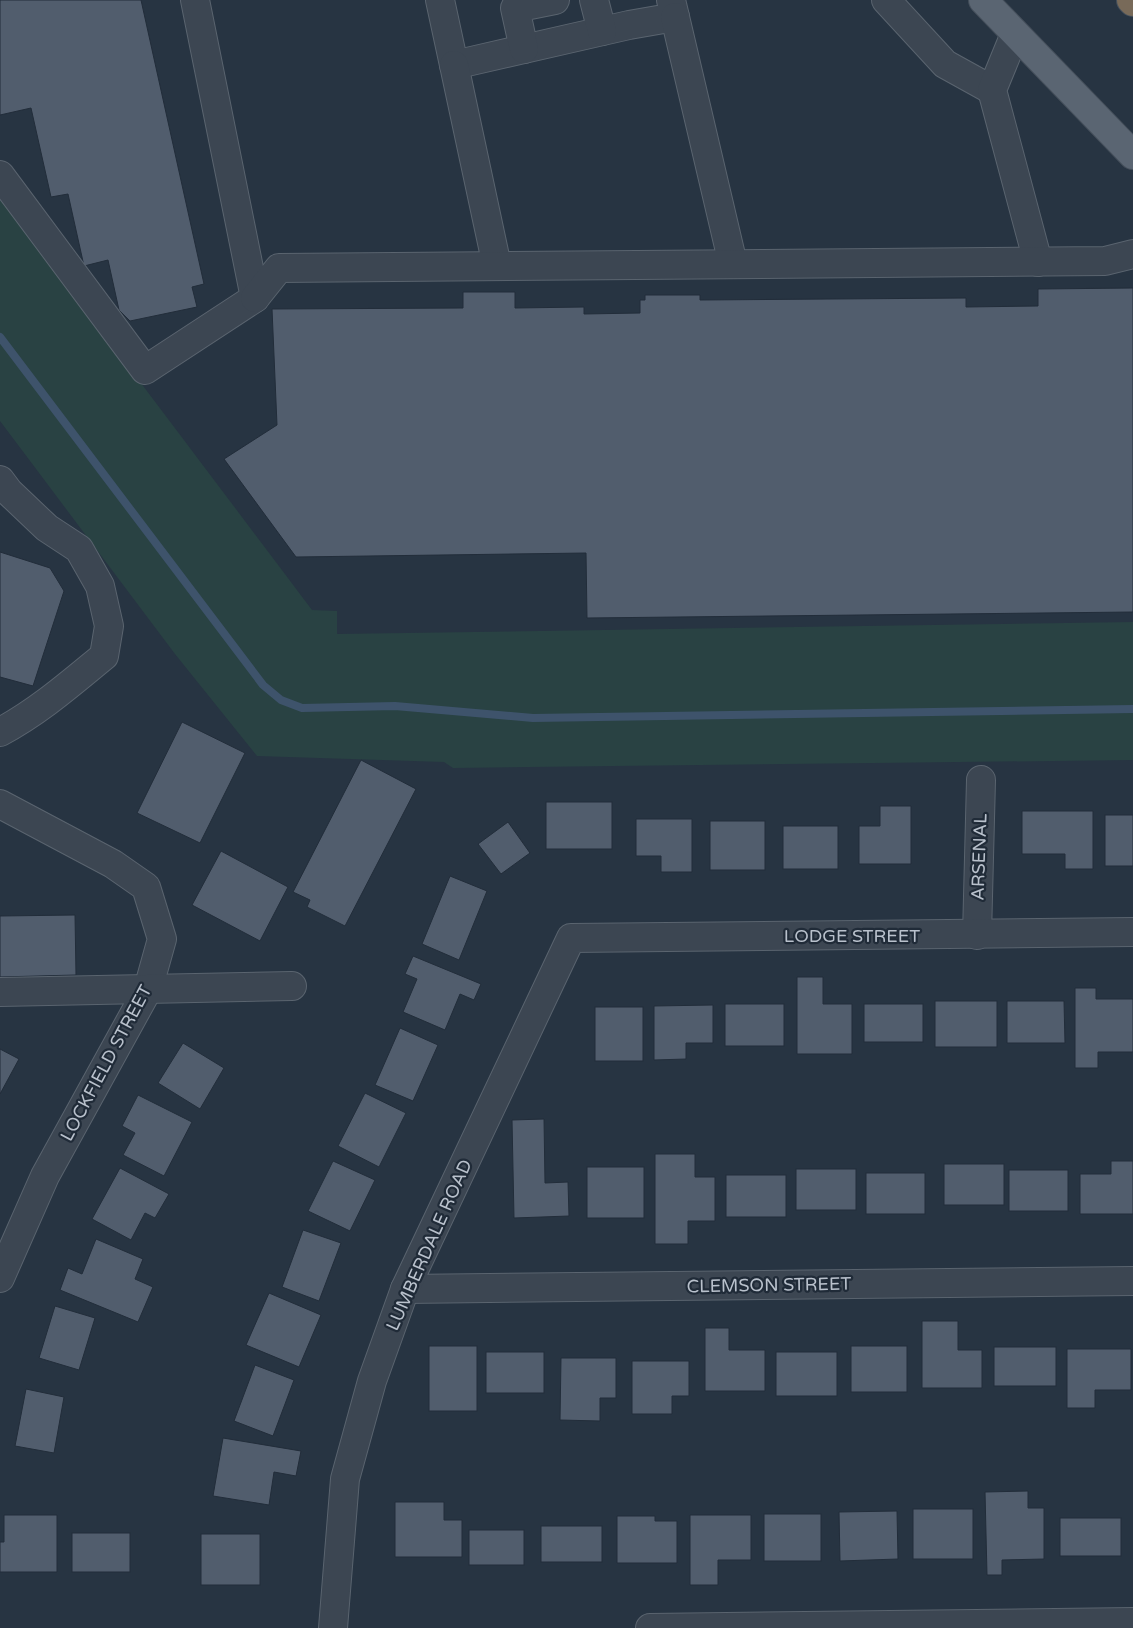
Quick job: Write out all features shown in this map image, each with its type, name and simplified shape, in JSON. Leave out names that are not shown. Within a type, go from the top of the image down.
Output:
[{"type":"main road","points":[[983,0],[1133,155]]},
{"type":"street","points":[[195,0],[255,298]]},
{"type":"street","points":[[440,0],[497,266]]},
{"type":"street","points":[[524,49],[514,4],[555,0]]},
{"type":"street","points":[[594,0],[602,31]]},
{"type":"street","points":[[886,0],[945,64],[992,90]]},
{"type":"street","points":[[454,65],[602,31],[673,9],[733,264]]},
{"type":"street","points":[[1015,34],[992,90],[1038,262]]},
{"type":"street","points":[[0,175],[145,370],[255,298],[280,268],[1105,261],[1133,254]]},
{"type":"street","points":[[0,480],[9,492],[47,528],[79,549],[100,586],[109,626],[104,656],[61,692],[16,724],[0,732]]},
{"type":"street","name":"ARSENAL","points":[[977,935],[981,780]]},
{"type":"street","name":"LOCKFIELD STREET","points":[[0,804],[113,864],[146,887],[162,939],[148,989],[45,1176],[0,1278]]},
{"type":"street","name":"LODGE STREET","points":[[571,938],[1133,932]]},
{"type":"street","name":"LUMBERDALE ROAD","points":[[333,1628],[345,1479],[372,1381],[405,1289],[571,938]]},
{"type":"street","points":[[0,992],[292,986]]},
{"type":"street","name":"CLEMSON STREET","points":[[405,1289],[1133,1281]]},
{"type":"street","points":[[650,1628],[1133,1622]]},
{"type":"green space","points":[[0,196],[312,610],[337,611],[337,634],[1133,622],[1133,760],[453,768],[444,762],[257,756],[175,654],[0,421]]},
{"type":"building","points":[[0,0],[141,0],[204,284],[192,287],[197,307],[130,321],[119,310],[108,260],[84,266],[68,194],[51,197],[31,108],[0,115]]},
{"type":"building","points":[[1133,288],[1133,612],[587,618],[586,553],[296,557],[224,459],[277,425],[272,309],[463,308],[463,292],[515,292],[515,308],[584,307],[584,314],[640,313],[640,300],[645,300],[645,295],[700,295],[700,300],[966,298],[966,307],[1038,306],[1038,289]]},
{"type":"building","points":[[0,552],[50,568],[64,591],[33,686],[0,677]]},
{"type":"building","points":[[182,722],[245,753],[200,843],[137,813]]},
{"type":"building","points":[[361,760],[416,789],[345,926],[307,907],[310,900],[293,892]]},
{"type":"building","points":[[546,802],[612,802],[612,849],[546,849]]},
{"type":"building","points":[[880,806],[911,806],[911,864],[859,864],[859,826],[880,826]]},
{"type":"building","points":[[1022,811],[1093,811],[1093,869],[1065,869],[1065,854],[1022,854]]},
{"type":"building","points":[[1105,815],[1133,815],[1133,866],[1105,866]]},
{"type":"building","points":[[636,819],[692,819],[692,872],[661,872],[661,856],[636,856]]},
{"type":"building","points":[[710,821],[765,821],[765,870],[710,870]]},
{"type":"building","points":[[508,822],[530,853],[501,874],[478,844]]},
{"type":"building","points":[[783,826],[838,826],[838,869],[783,869]]},
{"type":"building","points":[[221,851],[288,887],[260,941],[192,905]]},
{"type":"building","points":[[450,876],[487,891],[459,960],[422,944]]},
{"type":"building","points":[[75,915],[76,975],[0,977],[0,916]]},
{"type":"building","points":[[413,956],[481,984],[474,1000],[460,994],[445,1030],[403,1012],[417,979],[405,974]]},
{"type":"building","points":[[797,977],[823,977],[823,1004],[852,1004],[852,1054],[797,1054]]},
{"type":"building","points":[[1075,988],[1096,988],[1096,999],[1133,999],[1133,1052],[1098,1052],[1098,1068],[1075,1068]]},
{"type":"building","points":[[935,1001],[997,1001],[997,1047],[935,1047]]},
{"type":"building","points":[[1007,1001],[1064,1001],[1065,1043],[1007,1043]]},
{"type":"building","points":[[725,1004],[784,1004],[784,1046],[725,1046]]},
{"type":"building","points":[[864,1004],[923,1004],[923,1042],[864,1042]]},
{"type":"building","points":[[713,1005],[713,1043],[686,1043],[686,1059],[654,1060],[654,1006]]},
{"type":"building","points":[[595,1007],[643,1007],[643,1061],[595,1061]]},
{"type":"building","points":[[400,1028],[438,1045],[413,1101],[375,1085]]},
{"type":"building","points":[[183,1043],[224,1068],[200,1109],[158,1083]]},
{"type":"building","points":[[0,1049],[19,1059],[0,1094]]},
{"type":"building","points":[[365,1093],[406,1113],[379,1167],[338,1146]]},
{"type":"building","points":[[138,1095],[192,1122],[164,1176],[123,1155],[135,1133],[122,1126]]},
{"type":"building","points":[[544,1119],[545,1183],[568,1182],[569,1216],[514,1218],[512,1120]]},
{"type":"building","points":[[655,1154],[695,1154],[695,1177],[715,1177],[715,1221],[688,1221],[688,1244],[655,1244]]},
{"type":"building","points":[[333,1161],[375,1180],[350,1231],[308,1211]]},
{"type":"building","points":[[1111,1161],[1133,1161],[1133,1214],[1080,1214],[1080,1174],[1111,1174]]},
{"type":"building","points":[[944,1164],[1004,1164],[1004,1205],[944,1205]]},
{"type":"building","points":[[587,1167],[644,1167],[644,1218],[587,1218]]},
{"type":"building","points":[[120,1168],[169,1194],[155,1218],[145,1213],[131,1240],[92,1219]]},
{"type":"building","points":[[796,1169],[856,1169],[856,1210],[796,1210]]},
{"type":"building","points":[[1009,1170],[1068,1170],[1068,1211],[1009,1211]]},
{"type":"building","points":[[866,1173],[925,1173],[925,1214],[866,1214]]},
{"type":"building","points":[[726,1175],[786,1175],[786,1217],[726,1217]]},
{"type":"building","points":[[303,1230],[341,1243],[319,1301],[282,1287]]},
{"type":"building","points":[[96,1239],[143,1259],[135,1279],[153,1287],[138,1322],[60,1290],[68,1268],[82,1274]]},
{"type":"building","points":[[269,1293],[321,1315],[299,1367],[246,1345]]},
{"type":"building","points":[[55,1306],[95,1318],[79,1370],[39,1358]]},
{"type":"building","points":[[922,1321],[958,1321],[958,1350],[982,1350],[982,1388],[922,1388]]},
{"type":"building","points":[[705,1328],[729,1328],[729,1350],[765,1350],[765,1391],[705,1391]]},
{"type":"building","points":[[429,1346],[477,1346],[477,1411],[429,1411]]},
{"type":"building","points":[[851,1346],[907,1346],[907,1392],[851,1392]]},
{"type":"building","points":[[994,1347],[1056,1347],[1056,1386],[994,1386]]},
{"type":"building","points":[[1067,1349],[1131,1349],[1131,1390],[1095,1390],[1095,1408],[1067,1408]]},
{"type":"building","points":[[486,1352],[544,1352],[544,1393],[486,1393]]},
{"type":"building","points":[[776,1352],[837,1352],[837,1396],[776,1396]]},
{"type":"building","points":[[561,1358],[616,1358],[616,1398],[600,1398],[600,1421],[560,1420]]},
{"type":"building","points":[[632,1361],[689,1361],[689,1396],[672,1396],[672,1414],[632,1414]]},
{"type":"building","points":[[255,1365],[294,1380],[273,1436],[234,1421]]},
{"type":"building","points":[[26,1389],[64,1397],[54,1453],[15,1446]]},
{"type":"building","points":[[223,1438],[301,1451],[296,1476],[274,1472],[269,1505],[213,1496]]},
{"type":"building","points":[[1028,1491],[1028,1508],[1044,1508],[1044,1559],[1002,1560],[1002,1575],[987,1575],[985,1492]]},
{"type":"building","points":[[395,1502],[444,1502],[444,1520],[462,1520],[462,1557],[395,1557]]},
{"type":"building","points":[[913,1509],[973,1509],[973,1559],[913,1559]]},
{"type":"building","points":[[897,1511],[898,1559],[840,1561],[839,1512]]},
{"type":"building","points":[[764,1514],[821,1514],[821,1561],[764,1561]]},
{"type":"building","points":[[4,1515],[57,1515],[57,1572],[0,1572],[0,1542],[4,1542]]},
{"type":"building","points":[[690,1515],[751,1515],[751,1560],[718,1560],[718,1585],[690,1585]]},
{"type":"building","points":[[617,1516],[655,1516],[655,1521],[677,1521],[677,1563],[617,1563]]},
{"type":"building","points":[[1060,1518],[1121,1518],[1121,1556],[1060,1556]]},
{"type":"building","points":[[541,1526],[602,1526],[602,1562],[541,1562]]},
{"type":"building","points":[[469,1530],[524,1530],[524,1565],[469,1565]]},
{"type":"building","points":[[72,1533],[130,1533],[130,1572],[72,1572]]},
{"type":"building","points":[[201,1534],[260,1534],[260,1585],[201,1585]]},
{"type":"waterway","points":[[0,337],[263,685],[281,700],[302,708],[395,706],[533,718],[1133,709]]}]
